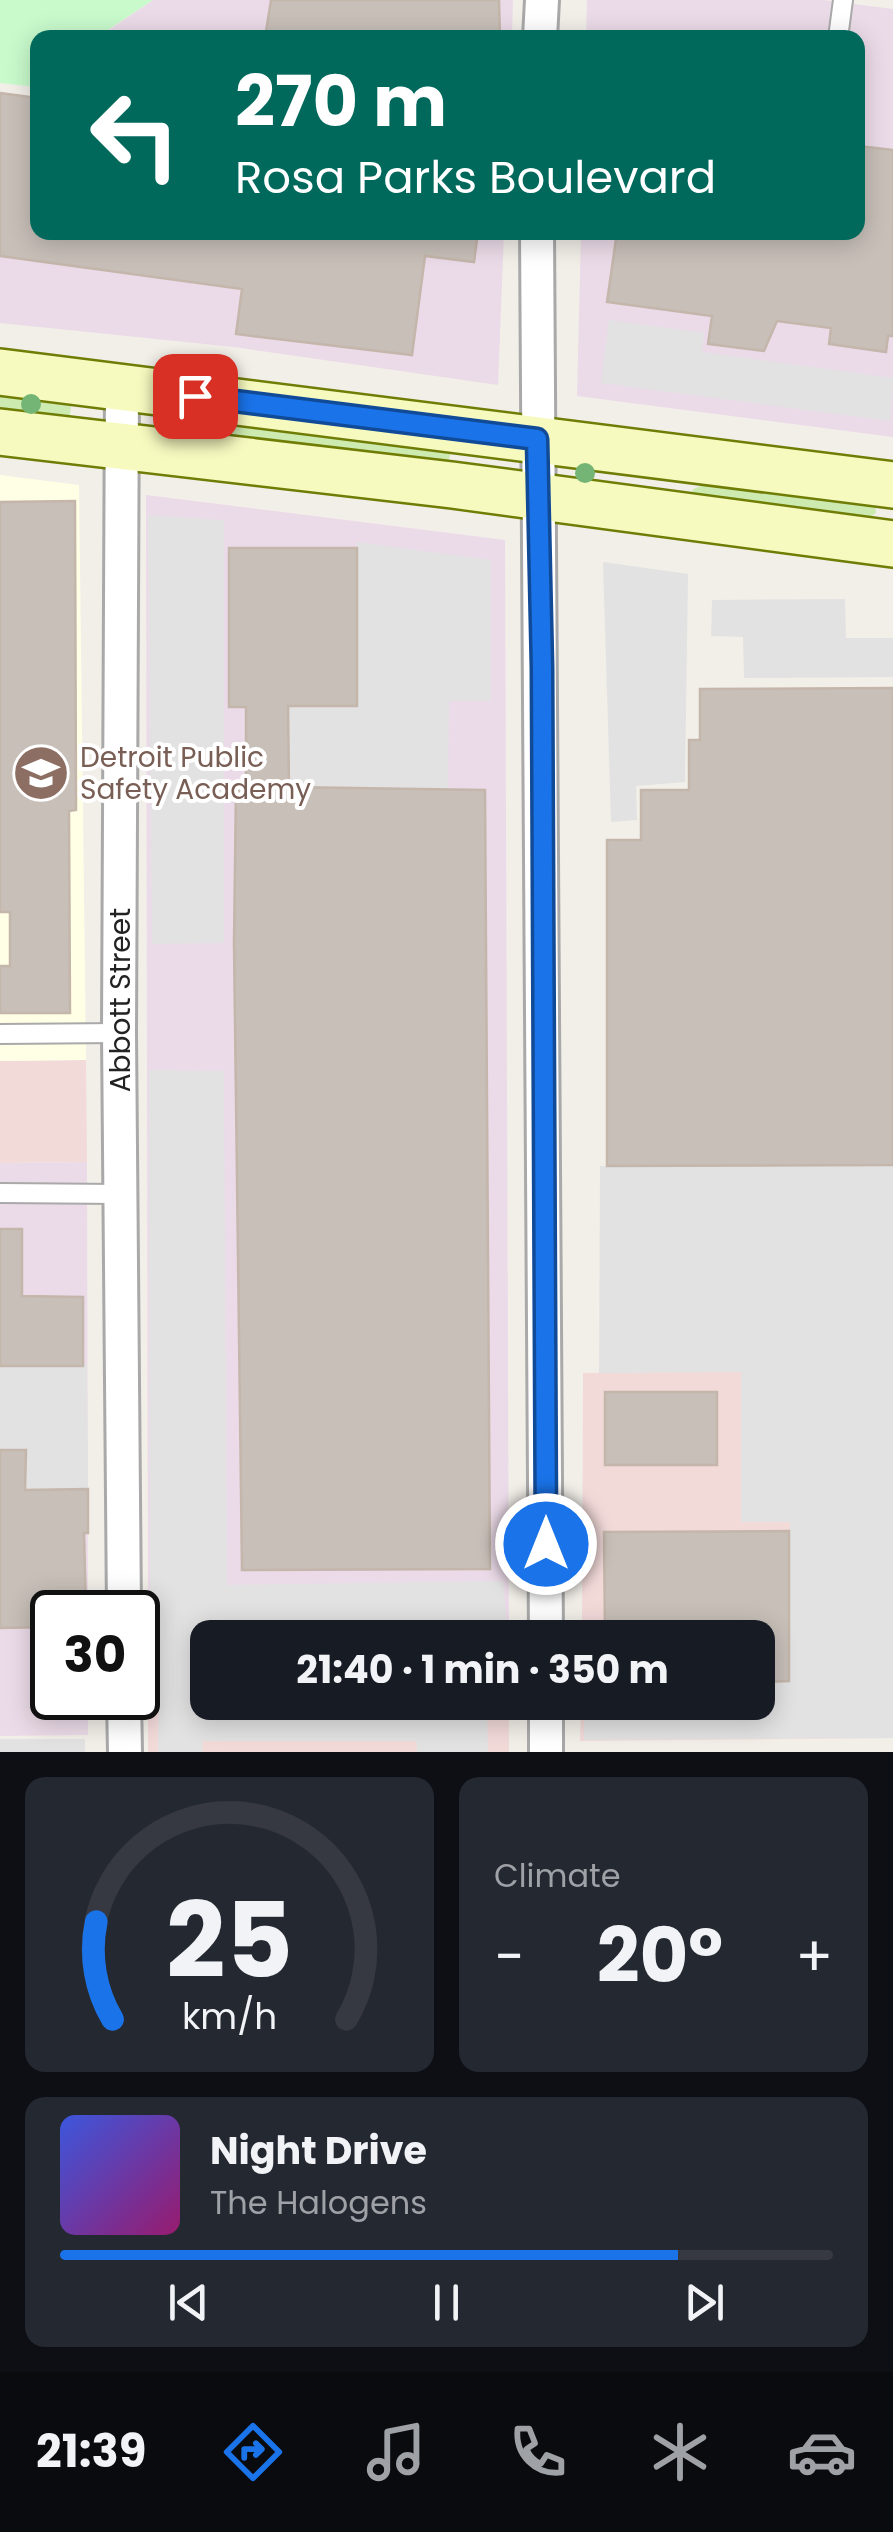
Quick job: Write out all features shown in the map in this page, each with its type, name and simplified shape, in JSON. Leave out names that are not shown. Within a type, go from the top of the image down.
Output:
[{"type":"main road","points":[[0,372],[893,485]]},
{"type":"main road","points":[[452,485],[466,453],[464,438],[453,428]]},
{"type":"main road","points":[[0,432],[452,485],[893,544]]},
{"type":"main road","points":[[662,513],[668,495],[686,474],[720,462]]},
{"type":"street","points":[[540,30],[542,0]]},
{"type":"street","points":[[537,240],[546,1620]]},
{"type":"street","name":"Abbott Street","points":[[122,387],[119,1033],[124,1590]]},
{"type":"street","points":[[124,1720],[125,1752]]},
{"type":"street","points":[[546,1720],[546,1752]]},
{"type":"lane","points":[[839,30],[843,0]]},
{"type":"lane","points":[[0,1034],[119,1033]]},
{"type":"lane","points":[[0,1193],[120,1194]]},
{"type":"shaded area","points":[[153,0],[513,0],[512,30],[109,30]]},
{"type":"shaded area","points":[[587,0],[823,0],[893,9],[893,437],[577,396],[581,240],[865,240],[865,30],[586,30]]},
{"type":"shaded area","points":[[0,93],[30,97],[30,240],[504,240],[498,385],[234,347],[0,323]]},
{"type":"shaded area","points":[[609,320],[704,333],[702,352],[893,378],[890,421],[601,383]]},
{"type":"shaded area","name":"Detroit Public Safety Academy","points":[[0,475],[79,485],[86,1060],[0,1061]]},
{"type":"shaded area","points":[[146,495],[505,540],[509,1620],[190,1620],[190,1664],[160,1665],[160,1590],[148,1590]]},
{"type":"shaded area","points":[[148,515],[224,520],[224,943],[152,944]]},
{"type":"shaded area","points":[[357,542],[491,560],[491,701],[449,701],[448,789],[282,787],[289,755],[281,706],[357,706]]},
{"type":"shaded area","points":[[603,562],[688,574],[685,782],[636,786],[637,820],[611,822]]},
{"type":"shaded area","points":[[845,599],[846,638],[893,638],[893,677],[744,678],[743,637],[711,636],[712,600]]},
{"type":"shaded area","points":[[86,1060],[87,1162],[0,1163],[0,1061]]},
{"type":"shaded area","points":[[149,1070],[224,1071],[227,1585],[503,1581],[506,1620],[190,1620],[190,1720],[487,1720],[488,1752],[417,1752],[416,1741],[203,1741],[202,1752],[158,1752],[160,1590],[150,1590]]},
{"type":"shaded area","points":[[87,1162],[88,1590],[30,1590],[30,1720],[88,1720],[88,1735],[0,1736],[0,1163]]},
{"type":"shaded area","points":[[893,1165],[893,1738],[584,1740],[584,1720],[775,1720],[775,1682],[789,1681],[790,1522],[741,1522],[741,1372],[599,1373],[600,1166]]},
{"type":"shaded area","points":[[87,1364],[88,1489],[25,1490],[26,1451],[0,1450],[0,1366]]},
{"type":"shaded area","points":[[893,1370],[893,1738],[580,1741],[581,1720],[775,1720],[775,1620],[582,1620],[583,1373]]},
{"type":"shaded area","points":[[190,1664],[190,1720],[509,1720],[509,1752],[148,1752],[148,1720],[160,1720],[160,1665]]},
{"type":"shaded area","points":[[0,1739],[85,1739],[85,1752],[0,1752]]},
{"type":"green space","points":[[0,0],[153,0],[108,30],[30,30],[30,86],[0,83]]},
{"type":"green space","points":[[0,390],[72,399],[69,421],[0,412]]},
{"type":"green space","points":[[168,410],[451,451],[448,463],[164,433]]},
{"type":"green space","points":[[715,481],[875,503],[876,513],[864,522],[691,497],[693,489]]},
{"type":"building","points":[[271,0],[499,0],[500,30],[266,30]]},
{"type":"building","points":[[0,93],[30,97],[30,240],[477,240],[474,262],[425,256],[412,355],[236,334],[242,289],[0,256]]},
{"type":"building","points":[[865,147],[893,150],[893,336],[888,336],[886,352],[829,344],[831,328],[777,321],[764,351],[708,344],[712,316],[607,302],[616,240],[865,240]]},
{"type":"building","name":"Detroit Public Safety Academy","points":[[75,501],[76,810],[69,811],[70,1013],[0,1013],[0,966],[10,966],[10,912],[0,912],[0,502]]},
{"type":"building","points":[[229,548],[357,548],[357,706],[288,706],[289,787],[485,790],[490,1569],[242,1570],[234,943],[236,788],[246,788],[246,707],[229,707]]},
{"type":"building","points":[[893,688],[893,1165],[607,1166],[607,840],[641,840],[641,790],[689,790],[689,740],[700,740],[700,689]]},
{"type":"building","points":[[0,1229],[22,1229],[22,1296],[83,1297],[83,1366],[0,1366]]},
{"type":"building","points":[[605,1392],[717,1392],[717,1465],[605,1465]]},
{"type":"building","points":[[0,1450],[26,1450],[25,1490],[88,1489],[85,1590],[30,1590],[30,1627],[0,1628]]},
{"type":"building","points":[[789,1531],[789,1681],[775,1682],[775,1620],[605,1620],[604,1532]]},
{"type":"place","name":"Detroit Public Safety Academy","points":[[41,773]]},
{"type":"route","points":[[195,396],[537,439],[542,668],[546,1544]]}]
